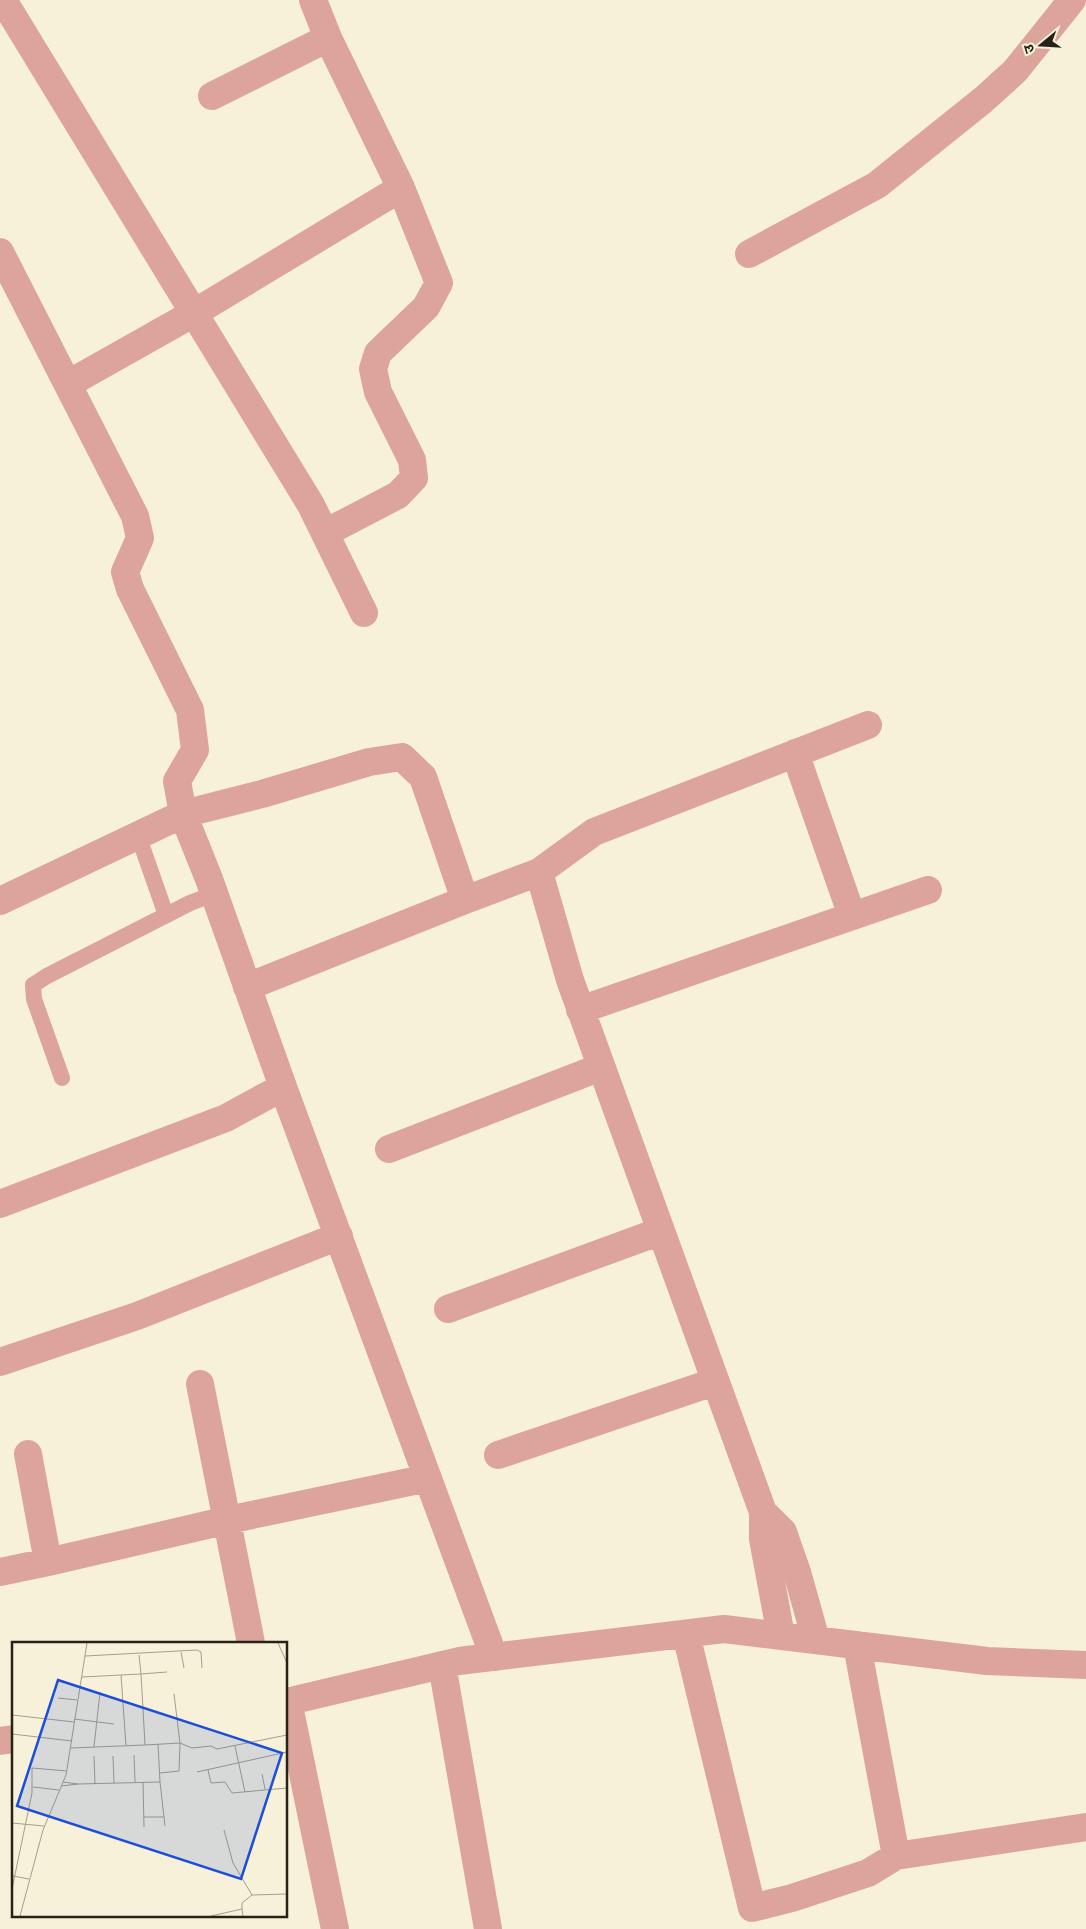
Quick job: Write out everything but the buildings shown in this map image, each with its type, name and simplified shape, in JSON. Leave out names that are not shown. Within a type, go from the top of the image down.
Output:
[{"type":"street","points":[[3,0],[311,505],[364,614]]},
{"type":"street","points":[[313,0],[328,38],[401,188],[439,283],[426,308],[378,353],[373,369],[378,392],[412,460],[414,478],[398,495],[325,534]]},
{"type":"street","points":[[749,254],[877,185],[983,100],[1015,71],[1072,0]]},
{"type":"street","points":[[212,96],[328,38]]},
{"type":"street","points":[[68,384],[194,313],[401,188]]},
{"type":"street","points":[[0,252],[135,516],[140,538],[124,572],[130,589],[190,710],[195,750],[178,781],[182,814],[214,894],[283,1087],[494,1657]]},
{"type":"street","points":[[247,987],[539,872],[594,832],[868,725]]},
{"type":"street","points":[[795,753],[852,916]]},
{"type":"street","points":[[0,902],[182,814],[262,794],[369,762],[402,757],[423,778],[464,900]]},
{"type":"street","points":[[539,872],[580,1010],[661,1230],[714,1382],[763,1512],[763,1539],[781,1636]]},
{"type":"street","points":[[580,1010],[928,890]]},
{"type":"street","points":[[389,1149],[601,1068]]},
{"type":"street","points":[[0,1204],[226,1118],[283,1087]]},
{"type":"street","points":[[448,1309],[661,1230]]},
{"type":"street","points":[[0,1362],[137,1316],[338,1236]]},
{"type":"street","points":[[498,1455],[714,1382]]},
{"type":"street","points":[[200,1384],[251,1642]]},
{"type":"street","points":[[28,1454],[48,1562]]},
{"type":"street","points":[[0,1572],[228,1520],[428,1478]]},
{"type":"street","points":[[763,1512],[783,1532],[797,1572],[816,1640]]},
{"type":"street","points":[[288,1701],[459,1661],[724,1629],[987,1661],[1086,1665]]},
{"type":"street","points":[[686,1634],[753,1919],[792,1898],[868,1873],[896,1856],[1086,1827]]},
{"type":"street","points":[[857,1645],[896,1856]]},
{"type":"street","points":[[442,1666],[488,1929]]},
{"type":"street","points":[[288,1706],[335,1929]]},
{"type":"lane","points":[[138,835],[166,915]]},
{"type":"lane","points":[[62,1078],[34,999],[33,985],[166,915],[214,894]]}]
